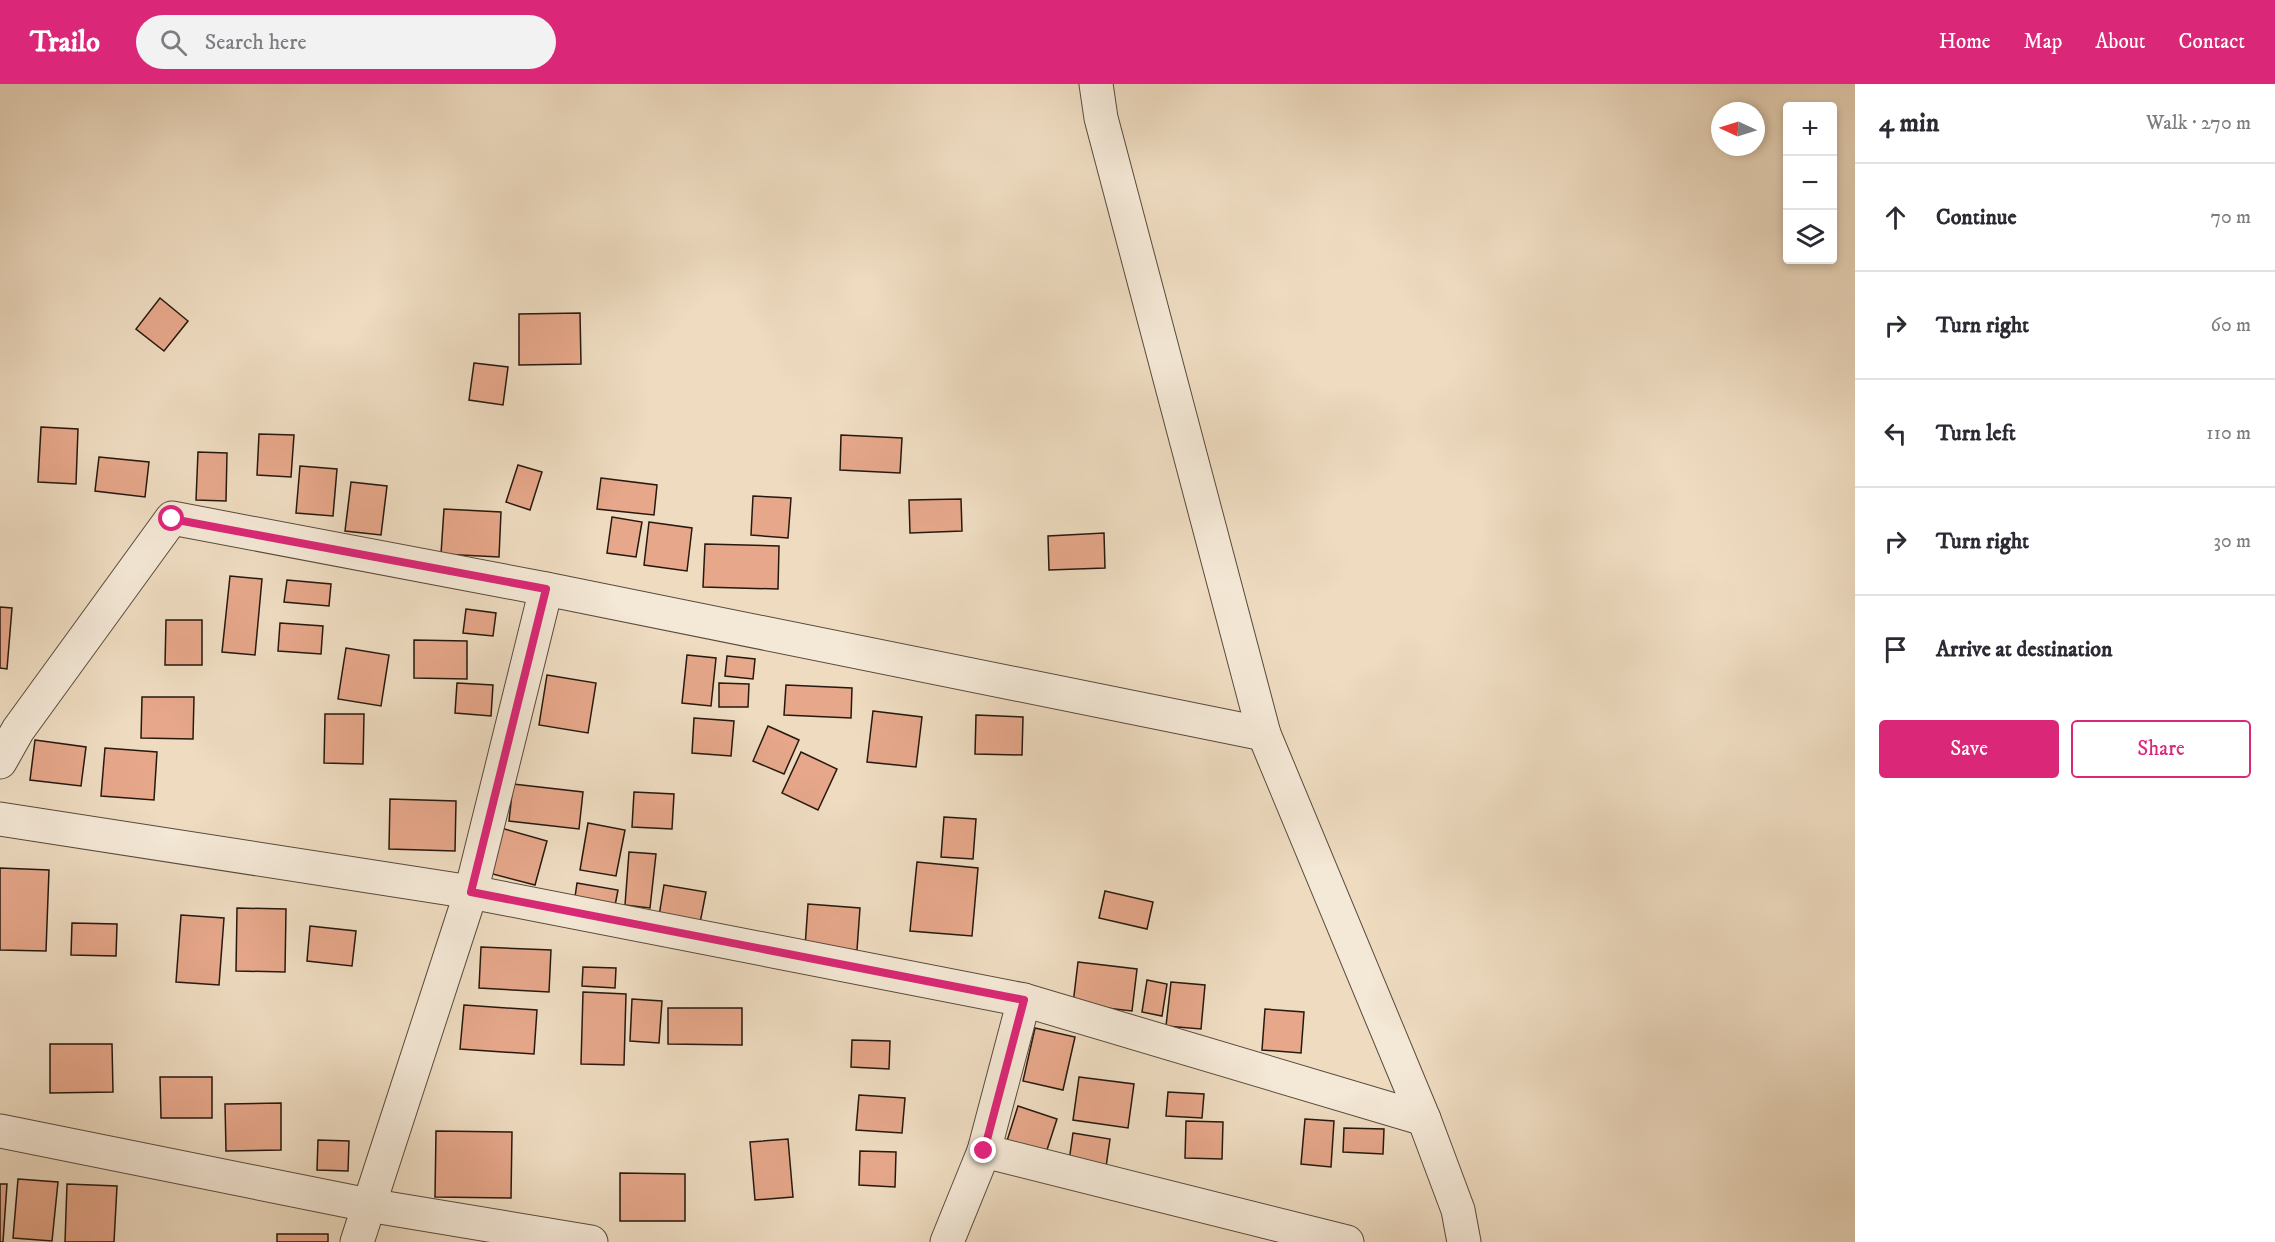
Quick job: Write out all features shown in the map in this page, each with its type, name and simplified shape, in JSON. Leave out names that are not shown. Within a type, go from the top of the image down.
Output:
[{"type":"street","points":[[1096,84],[1101,118],[1264,734],[1424,1119],[1458,1210],[1464,1242]]},
{"type":"street","points":[[0,762],[18,730],[172,519],[546,589],[1264,734]]},
{"type":"street","points":[[357,1242],[471,892],[546,589]]},
{"type":"street","points":[[0,819],[471,892],[1024,1000],[1424,1119]]},
{"type":"street","points":[[946,1242],[984,1151],[1024,1000]]},
{"type":"street","points":[[0,1131],[368,1205],[591,1242]]},
{"type":"street","points":[[984,1151],[1347,1242]]},
{"type":"building","points":[[160,298],[188,321],[164,351],[136,329]]},
{"type":"building","points":[[580,313],[581,364],[519,365],[519,314]]},
{"type":"building","points":[[474,363],[508,367],[503,405],[469,400]]},
{"type":"building","points":[[41,427],[78,429],[76,484],[38,482]]},
{"type":"building","points":[[259,434],[294,435],[291,477],[257,475]]},
{"type":"building","points":[[841,435],[902,438],[900,473],[840,470]]},
{"type":"building","points":[[198,452],[227,453],[226,501],[196,500]]},
{"type":"building","points":[[99,457],[149,462],[145,497],[95,491]]},
{"type":"building","points":[[518,465],[542,472],[530,510],[506,502]]},
{"type":"building","points":[[300,466],[337,469],[333,516],[296,513]]},
{"type":"building","points":[[601,478],[657,485],[654,515],[597,509]]},
{"type":"building","points":[[351,482],[387,486],[381,535],[345,531]]},
{"type":"building","points":[[753,496],[791,498],[788,538],[751,535]]},
{"type":"building","points":[[961,499],[962,531],[910,533],[909,500]]},
{"type":"building","points":[[444,509],[501,512],[499,557],[441,554]]},
{"type":"building","points":[[612,517],[642,522],[636,557],[607,553]]},
{"type":"building","points":[[649,522],[692,528],[687,571],[644,565]]},
{"type":"building","points":[[1104,533],[1105,568],[1049,570],[1048,536]]},
{"type":"building","points":[[705,544],[779,546],[778,589],[703,587]]},
{"type":"building","points":[[230,576],[262,579],[255,655],[222,652]]},
{"type":"building","points":[[287,580],[331,584],[329,606],[284,602]]},
{"type":"building","points":[[0,607],[12,608],[7,669],[0,668]]},
{"type":"building","points":[[466,609],[496,613],[493,636],[463,633]]},
{"type":"building","points":[[166,620],[202,620],[202,665],[165,665]]},
{"type":"building","points":[[280,623],[323,626],[321,654],[278,651]]},
{"type":"building","points":[[414,640],[467,641],[467,679],[414,678]]},
{"type":"building","points":[[346,648],[389,655],[381,706],[338,699]]},
{"type":"building","points":[[687,655],[716,658],[711,706],[682,703]]},
{"type":"building","points":[[727,656],[755,659],[753,679],[725,676]]},
{"type":"building","points":[[547,675],[596,683],[588,733],[539,725]]},
{"type":"building","points":[[457,683],[493,685],[491,716],[455,713]]},
{"type":"building","points":[[719,683],[749,684],[748,707],[719,707]]},
{"type":"building","points":[[786,685],[852,688],[851,718],[784,715]]},
{"type":"building","points":[[142,697],[194,697],[193,739],[141,738]]},
{"type":"building","points":[[873,711],[922,717],[916,767],[867,762]]},
{"type":"building","points":[[325,714],[364,714],[363,764],[324,763]]},
{"type":"building","points":[[976,715],[1023,717],[1022,755],[975,754]]},
{"type":"building","points":[[694,718],[734,721],[731,756],[692,753]]},
{"type":"building","points":[[768,726],[799,740],[784,774],[753,761]]},
{"type":"building","points":[[35,740],[86,747],[81,786],[30,780]]},
{"type":"building","points":[[105,748],[157,752],[154,800],[101,796]]},
{"type":"building","points":[[801,752],[837,769],[818,810],[782,793]]},
{"type":"building","points":[[513,784],[583,792],[579,829],[509,821]]},
{"type":"building","points":[[634,792],[674,794],[672,829],[632,827]]},
{"type":"building","points":[[390,799],[456,801],[455,851],[389,849]]},
{"type":"building","points":[[944,817],[976,819],[973,859],[941,857]]},
{"type":"building","points":[[588,823],[625,830],[616,876],[580,870]]},
{"type":"building","points":[[501,828],[547,841],[535,885],[489,873]]},
{"type":"building","points":[[629,852],[656,854],[650,908],[625,905]]},
{"type":"building","points":[[917,862],[978,868],[972,936],[910,931]]},
{"type":"building","points":[[0,868],[49,870],[46,951],[0,950]]},
{"type":"building","points":[[577,883],[618,890],[614,911],[574,904]]},
{"type":"building","points":[[664,885],[706,892],[700,923],[659,916]]},
{"type":"building","points":[[1105,891],[1153,902],[1147,929],[1099,918]]},
{"type":"building","points":[[808,904],[860,908],[857,950],[805,947]]},
{"type":"building","points":[[237,908],[286,909],[285,972],[236,971]]},
{"type":"building","points":[[181,915],[224,918],[219,985],[176,982]]},
{"type":"building","points":[[72,923],[117,924],[116,956],[71,955]]},
{"type":"building","points":[[310,926],[356,931],[352,966],[307,961]]},
{"type":"building","points":[[481,947],[551,950],[549,992],[479,988]]},
{"type":"building","points":[[1078,962],[1137,969],[1132,1011],[1073,1004]]},
{"type":"building","points":[[583,967],[616,968],[615,988],[582,986]]},
{"type":"building","points":[[1147,980],[1167,984],[1162,1016],[1142,1012]]},
{"type":"building","points":[[1171,982],[1205,985],[1201,1029],[1166,1026]]},
{"type":"building","points":[[583,992],[626,994],[624,1065],[581,1064]]},
{"type":"building","points":[[632,999],[662,1001],[659,1043],[630,1041]]},
{"type":"building","points":[[464,1005],[537,1010],[534,1054],[460,1049]]},
{"type":"building","points":[[668,1008],[742,1008],[742,1045],[668,1044]]},
{"type":"building","points":[[1265,1009],[1304,1012],[1301,1053],[1262,1050]]},
{"type":"building","points":[[1035,1028],[1075,1037],[1063,1090],[1023,1081]]},
{"type":"building","points":[[852,1040],[890,1041],[889,1069],[851,1067]]},
{"type":"building","points":[[50,1044],[112,1044],[113,1092],[50,1093]]},
{"type":"building","points":[[160,1077],[212,1077],[212,1118],[161,1118]]},
{"type":"building","points":[[1079,1077],[1134,1084],[1128,1128],[1073,1120]]},
{"type":"building","points":[[1168,1092],[1204,1094],[1202,1118],[1166,1116]]},
{"type":"building","points":[[859,1095],[905,1098],[902,1133],[856,1130]]},
{"type":"building","points":[[281,1103],[281,1150],[226,1151],[225,1104]]},
{"type":"building","points":[[1018,1106],[1057,1119],[1045,1156],[1006,1144]]},
{"type":"building","points":[[1305,1119],[1334,1121],[1331,1167],[1301,1164]]},
{"type":"building","points":[[1186,1121],[1223,1122],[1222,1159],[1185,1158]]},
{"type":"building","points":[[1344,1128],[1384,1129],[1383,1154],[1343,1152]]},
{"type":"building","points":[[436,1131],[512,1132],[511,1198],[435,1197]]},
{"type":"building","points":[[1073,1133],[1110,1139],[1105,1174],[1068,1168]]},
{"type":"building","points":[[788,1139],[793,1197],[755,1200],[750,1142]]},
{"type":"building","points":[[318,1140],[349,1141],[348,1171],[317,1170]]},
{"type":"building","points":[[860,1151],[896,1152],[895,1187],[859,1185]]},
{"type":"building","points":[[620,1173],[685,1174],[685,1221],[620,1221]]},
{"type":"building","points":[[18,1179],[58,1182],[52,1241],[13,1238]]},
{"type":"building","points":[[0,1184],[7,1184],[3,1242],[0,1242]]},
{"type":"building","points":[[67,1184],[117,1186],[114,1242],[65,1242]]},
{"type":"building","points":[[277,1234],[328,1234],[328,1242],[277,1242]]},
{"type":"route","points":[[172,519],[546,589],[471,892],[1024,1000],[984,1151]]}]
